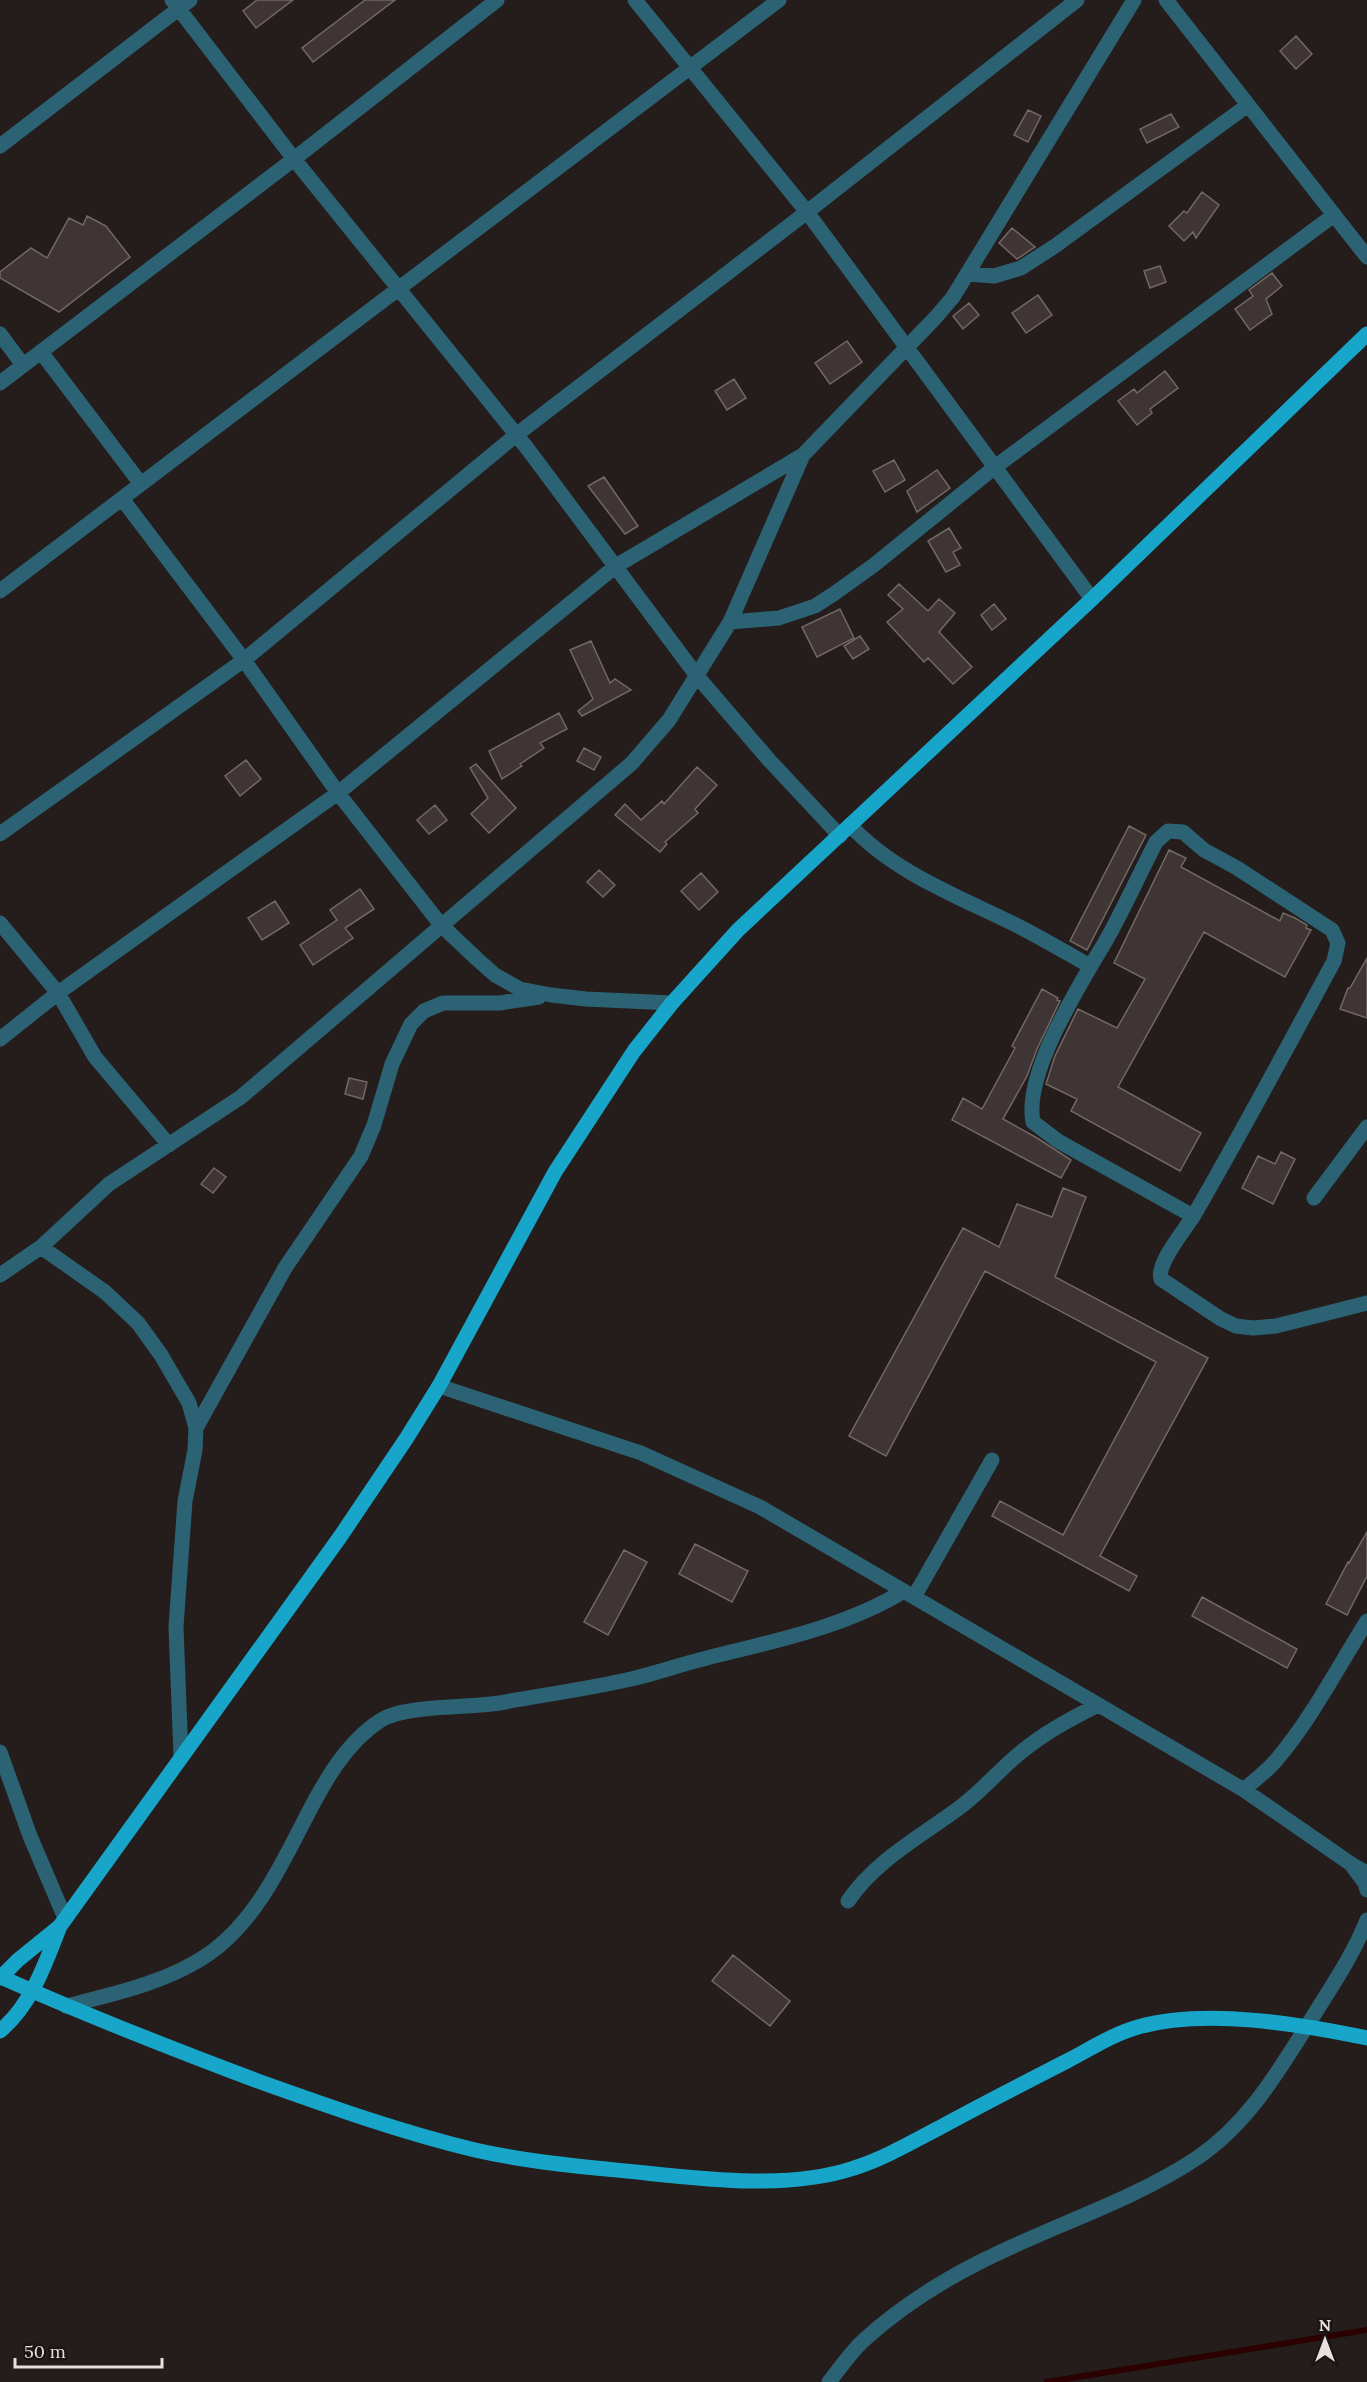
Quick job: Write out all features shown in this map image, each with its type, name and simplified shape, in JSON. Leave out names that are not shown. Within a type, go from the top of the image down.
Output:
[{"type":"main road","points":[[3,2025],[24,2006],[44,1969],[63,1922],[339,1537],[406,1439],[439,1386],[555,1172],[634,1051],[672,1003],[738,930],[1092,599],[1364,339]]},
{"type":"main road","points":[[63,1922],[1,1977],[66,2006],[200,2059],[391,2128],[476,2150],[538,2162],[681,2177],[792,2179],[827,2175],[855,2168],[1136,2028],[1164,2021],[1203,2018],[1306,2028],[1367,2038]]},
{"type":"street","points":[[0,383],[294,159],[497,0]]},
{"type":"street","points":[[635,0],[807,212],[1092,599]]},
{"type":"street","points":[[0,591],[400,290],[779,0]]},
{"type":"street","points":[[0,834],[244,660],[516,435],[807,212],[1077,0]]},
{"type":"street","points":[[0,1039],[58,993],[338,793],[616,566],[803,455],[953,297],[1134,0]]},
{"type":"street","points":[[1166,0],[1367,257]]},
{"type":"street","points":[[0,146],[180,3],[294,159],[516,435],[697,676],[769,760],[845,830],[882,855],[1090,966]]},
{"type":"street","points":[[968,274],[994,276],[1021,268],[1055,246],[1248,105]]},
{"type":"street","points":[[730,622],[780,618],[814,606],[874,565],[995,466],[1334,215]]},
{"type":"street","points":[[0,334],[23,365]]},
{"type":"street","points":[[41,352],[141,484]]},
{"type":"street","points":[[0,1275],[41,1247],[109,1184],[140,1161],[169,1145],[241,1096],[632,763],[669,720],[730,622],[803,455]]},
{"type":"street","points":[[123,500],[244,660],[338,793],[441,925],[495,975],[520,989],[551,995],[672,1003]]},
{"type":"street","points":[[1193,1216],[1058,1141],[1033,1122],[1032,1103],[1040,1066],[1048,1045],[1109,935],[1155,842],[1168,831],[1182,832],[1204,850],[1238,868],[1336,935],[1338,944],[1334,962],[1193,1216],[1161,1265],[1159,1275],[1170,1286],[1221,1319],[1244,1327],[1264,1328],[1367,1303]]},
{"type":"street","points":[[0,923],[58,993],[95,1057],[169,1145]]},
{"type":"street","points":[[196,1428],[285,1268],[361,1156],[374,1125],[392,1064],[411,1024],[424,1011],[443,1003],[500,1003],[551,995]]},
{"type":"street","points":[[1314,1198],[1367,1127]]},
{"type":"street","points":[[41,1247],[105,1292],[138,1323],[182,1387],[196,1428],[192,1469],[185,1501],[176,1627],[181,1757]]},
{"type":"street","points":[[439,1386],[641,1453],[769,1511],[1244,1790],[1367,1873]]},
{"type":"street","points":[[66,2006],[113,1994],[164,1977],[209,1954],[225,1941],[258,1902],[320,1790],[342,1757],[362,1735],[384,1718],[410,1712],[493,1704],[631,1679],[831,1624],[909,1594],[992,1460]]},
{"type":"street","points":[[1244,1790],[1277,1759],[1304,1724],[1367,1621]]},
{"type":"street","points":[[848,1901],[858,1886],[876,1867],[961,1806],[1020,1753],[1059,1725],[1098,1705]]},
{"type":"street","points":[[0,1752],[63,1922]]},
{"type":"street","points":[[1351,1864],[1365,1883],[1367,1890]]},
{"type":"street","points":[[829,2382],[863,2341],[902,2309],[976,2264],[1162,2180],[1199,2156],[1248,2114],[1352,1954],[1367,1920]]},
{"type":"building","points":[[257,0],[293,0],[256,28],[243,11]]},
{"type":"building","points":[[365,0],[395,0],[313,62],[302,48]]},
{"type":"building","points":[[1296,36],[1312,54],[1296,69],[1280,51]]},
{"type":"building","points":[[1028,110],[1041,116],[1028,142],[1014,135]]},
{"type":"building","points":[[1171,114],[1179,127],[1147,143],[1140,129]]},
{"type":"building","points":[[1202,192],[1219,205],[1196,238],[1193,232],[1184,241],[1169,226],[1184,211],[1187,213]]},
{"type":"building","points":[[87,216],[106,226],[130,257],[59,312],[0,278],[0,272],[31,248],[47,258],[69,218],[83,225]]},
{"type":"building","points":[[1012,228],[1035,247],[1017,259],[999,243]]},
{"type":"building","points":[[1160,266],[1166,282],[1150,288],[1144,271]]},
{"type":"building","points":[[1272,273],[1282,286],[1266,299],[1272,314],[1250,330],[1235,309],[1253,296],[1249,290]]},
{"type":"building","points":[[1038,295],[1052,315],[1026,333],[1012,313]]},
{"type":"building","points":[[969,303],[979,315],[963,329],[953,316]]},
{"type":"building","points":[[847,341],[862,362],[830,384],[815,363]]},
{"type":"building","points":[[1165,371],[1178,388],[1150,409],[1152,413],[1137,425],[1118,401],[1134,389],[1137,393]]},
{"type":"building","points":[[734,379],[746,398],[727,410],[715,391]]},
{"type":"building","points":[[894,460],[905,480],[885,492],[873,471]]},
{"type":"building","points":[[937,470],[950,488],[917,512],[907,491]]},
{"type":"building","points":[[604,477],[638,526],[625,534],[588,486]]},
{"type":"building","points":[[949,528],[961,548],[953,552],[960,565],[946,572],[928,541]]},
{"type":"building","points":[[899,584],[928,611],[939,599],[955,613],[939,632],[972,667],[953,684],[928,658],[924,662],[887,622],[903,609],[888,595]]},
{"type":"building","points":[[994,604],[1006,619],[992,630],[981,615]]},
{"type":"building","points":[[840,609],[854,638],[817,657],[802,627]]},
{"type":"building","points":[[860,636],[869,649],[853,659],[844,646]]},
{"type":"building","points":[[591,641],[610,683],[615,679],[631,690],[582,716],[578,711],[593,699],[570,650]]},
{"type":"building","points":[[559,713],[567,729],[540,743],[544,748],[502,779],[489,751]]},
{"type":"building","points":[[584,748],[601,757],[594,770],[577,761]]},
{"type":"building","points":[[246,760],[261,779],[240,796],[225,776]]},
{"type":"building","points":[[476,764],[516,808],[489,833],[471,814],[488,798],[470,768]]},
{"type":"building","points":[[697,767],[717,785],[695,809],[698,813],[665,842],[667,844],[660,852],[615,815],[625,804],[641,820],[662,801],[664,804]]},
{"type":"building","points":[[435,805],[447,820],[429,834],[417,820]]},
{"type":"building","points":[[1129,826],[1146,835],[1087,950],[1070,941]]},
{"type":"building","points":[[1169,850],[1186,858],[1181,867],[1280,921],[1283,913],[1307,925],[1306,928],[1311,930],[1285,977],[1204,932],[1118,1087],[1201,1133],[1180,1171],[1071,1111],[1077,1099],[1046,1084],[1055,1056],[1078,1009],[1117,1028],[1145,979],[1114,963]]},
{"type":"building","points":[[599,870],[615,885],[603,897],[587,882]]},
{"type":"building","points":[[701,873],[718,892],[699,910],[681,891]]},
{"type":"building","points":[[360,889],[374,909],[345,928],[353,938],[313,965],[300,945],[337,920],[330,910]]},
{"type":"building","points":[[275,901],[289,923],[262,940],[248,918]]},
{"type":"building","points":[[1367,958],[1367,1018],[1340,1009],[1348,988]]},
{"type":"building","points":[[1042,989],[1060,1001],[1027,1076],[1003,1119],[1071,1160],[1061,1178],[952,1120],[963,1098],[982,1109],[1015,1048],[1012,1046]]},
{"type":"building","points":[[349,1078],[367,1082],[363,1099],[345,1094]]},
{"type":"building","points":[[1281,1152],[1295,1159],[1273,1204],[1242,1188],[1258,1156],[1275,1164]]},
{"type":"building","points":[[214,1168],[226,1177],[213,1193],[201,1184]]},
{"type":"building","points":[[1063,1188],[1086,1197],[1055,1277],[1208,1358],[1100,1556],[1137,1576],[1129,1591],[992,1516],[1000,1501],[1063,1535],[1156,1362],[985,1271],[886,1456],[849,1436],[963,1228],[999,1247],[1017,1204],[1052,1217]]},
{"type":"building","points":[[1367,1532],[1367,1576],[1347,1615],[1326,1604]]},
{"type":"building","points":[[695,1544],[748,1571],[732,1602],[679,1574]]},
{"type":"building","points":[[624,1550],[647,1562],[608,1635],[584,1622]]},
{"type":"building","points":[[1202,1597],[1297,1649],[1287,1668],[1192,1616]]},
{"type":"building","points":[[733,1955],[790,2001],[770,2026],[712,1981]]},
{"type":"waterway","points":[[1047,2382],[1367,2330]]}]
